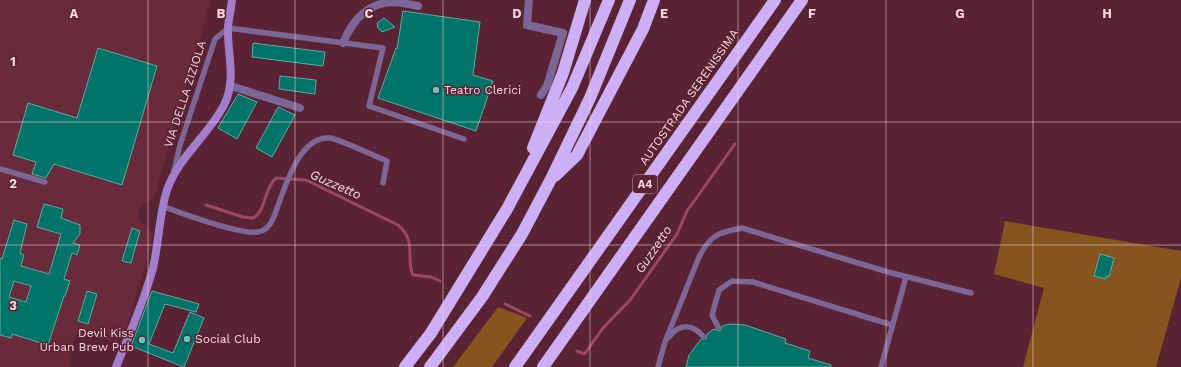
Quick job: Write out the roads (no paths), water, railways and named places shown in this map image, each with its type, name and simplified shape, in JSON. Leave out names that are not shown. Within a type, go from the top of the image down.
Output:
[{"type":"highway","points":[[524,178],[528,159],[563,74],[585,0]]},
{"type":"highway","points":[[405,367],[431,333],[467,276],[524,178],[572,88],[608,0]]},
{"type":"highway","points":[[430,367],[482,297],[522,234],[551,179],[590,98],[630,0]]},
{"type":"highway","points":[[551,179],[578,155],[643,29],[654,0]]},
{"type":"highway","name":"AUTOSTRADA SERENISSIMA","points":[[515,367],[774,0]]},
{"type":"highway","name":"A4","points":[[544,367],[802,0]]},
{"type":"street","name":"VIA DELLA ZIZIOLA","points":[[116,367],[141,304],[153,267],[162,206],[174,173],[186,155],[216,118],[225,104],[231,86],[232,66],[228,28],[232,0]]},
{"type":"street","points":[[529,0],[527,25],[563,33],[547,86],[541,95]]},
{"type":"street","points":[[343,43],[349,27],[359,16],[370,9],[382,4],[394,2],[418,6]]},
{"type":"street","points":[[231,86],[300,108]]},
{"type":"lane","points":[[228,28],[383,48],[369,106],[464,139]]},
{"type":"lane","name":"VIA DELLA ZIZIOLA","points":[[174,173],[180,145],[215,39],[228,28]]},
{"type":"lane","points":[[162,206],[246,231],[258,232],[266,229],[272,221],[302,151],[309,144],[318,140],[330,138],[387,161],[383,183]]},
{"type":"lane","points":[[0,168],[45,182]]},
{"type":"lane","points":[[658,367],[665,342],[705,245],[712,237],[723,231],[742,228],[906,277],[971,293]]},
{"type":"lane","points":[[881,367],[906,277]]},
{"type":"lane","points":[[718,327],[712,315],[714,304],[719,290],[732,281],[753,282],[892,325]]},
{"type":"lane","points":[[665,342],[674,331],[682,327],[696,328],[703,336]]},
{"type":"waterway","name":"Guzzetto","points":[[577,351],[584,354],[603,328],[631,299],[677,234],[687,211],[735,144]]},
{"type":"waterway","name":"Guzzetto","points":[[206,205],[243,217],[253,218],[260,211],[269,188],[276,178],[306,180],[398,225],[408,238],[410,263],[413,275],[431,277],[440,281]]},
{"type":"waterway","name":"Guzzetto","points":[[505,304],[530,316]]},
{"type":"place","name":"Teatro Clerici","points":[[436,90]]},
{"type":"place","name":"Social Club","points":[[187,339]]},
{"type":"place","name":"Devil Kiss Urban Brew Pub","points":[[142,340]]}]
